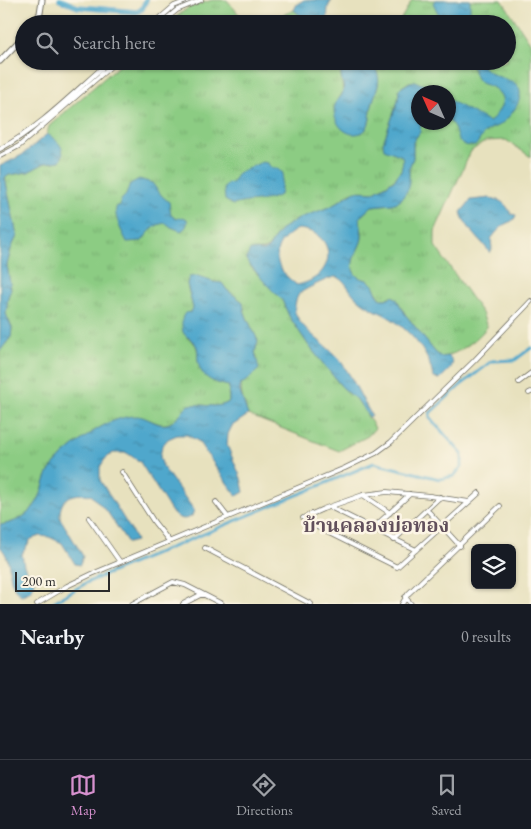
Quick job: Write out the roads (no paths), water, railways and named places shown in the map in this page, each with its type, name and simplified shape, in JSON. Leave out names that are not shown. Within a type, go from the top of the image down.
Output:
[{"type":"street","points":[[39,15],[42,0]]},
{"type":"street","points":[[164,15],[174,6],[189,0]]},
{"type":"street","points":[[171,15],[177,10],[201,0]]},
{"type":"street","points":[[0,61],[15,45]]},
{"type":"street","points":[[0,149],[13,142],[38,123],[100,70]]},
{"type":"street","points":[[0,156],[19,146],[107,70]]},
{"type":"street","points":[[37,604],[74,582],[227,516],[345,468],[382,449],[474,361],[531,301]]},
{"type":"street","points":[[519,382],[531,373]]},
{"type":"street","points":[[122,472],[154,522],[169,541]]},
{"type":"street","points":[[469,502],[395,492],[363,495],[305,516],[304,519],[395,567],[402,564],[479,493]]},
{"type":"street","points":[[372,529],[410,494]]},
{"type":"street","points":[[363,495],[390,512]]},
{"type":"street","points":[[394,540],[440,497]]},
{"type":"street","points":[[216,502],[227,516]]},
{"type":"street","points":[[402,604],[405,597],[500,506]]},
{"type":"street","points":[[330,507],[416,550]]},
{"type":"street","points":[[429,512],[460,546]]},
{"type":"street","points":[[89,518],[120,562]]},
{"type":"street","points":[[205,548],[310,604]]},
{"type":"street","points":[[133,604],[173,582],[179,582],[222,604]]},
{"type":"street","points":[[183,604],[202,594]]},
{"type":"street","points":[[405,597],[411,604]]},
{"type":"water","points":[[304,0],[332,0],[328,7],[327,15],[300,15],[294,10],[297,4]]},
{"type":"water","points":[[435,0],[470,0],[470,15],[439,15],[433,3]]},
{"type":"water","points":[[342,70],[375,70],[378,76],[379,81],[367,128],[359,133],[349,133],[341,128],[334,114],[336,103],[343,89]]},
{"type":"water","points":[[474,70],[487,70],[517,85],[520,90],[520,96],[515,108],[506,120],[485,132],[475,146],[465,145],[458,139],[455,130],[456,104],[490,122],[502,104],[498,91],[479,81]]},
{"type":"water","points":[[415,81],[424,85],[411,85],[411,130],[420,130],[413,142],[413,158],[409,168],[409,188],[400,201],[392,204],[372,206],[360,217],[362,237],[353,260],[353,269],[357,276],[369,281],[373,285],[381,299],[392,296],[396,298],[405,314],[435,352],[441,357],[449,356],[453,362],[451,368],[440,379],[433,378],[427,358],[416,340],[392,319],[360,301],[339,278],[329,279],[301,292],[295,306],[295,312],[304,326],[337,357],[346,369],[372,416],[369,417],[358,401],[342,387],[309,346],[289,316],[282,300],[246,260],[250,250],[264,251],[268,249],[283,228],[302,217],[330,207],[355,191],[374,192],[395,179],[401,171],[402,156],[384,149],[383,143],[398,101],[399,89]],"holes":[[[298,229],[311,232],[320,238],[326,246],[328,255],[326,265],[320,273],[310,280],[297,285],[282,271],[278,264],[278,249],[288,235]]]},
{"type":"water","points":[[47,134],[58,142],[62,149],[63,153],[60,161],[45,163],[28,172],[9,175],[5,178],[17,236],[7,265],[11,289],[6,314],[12,328],[11,337],[0,351],[0,166],[22,155]]},
{"type":"water","points":[[262,162],[268,163],[270,167],[278,169],[283,173],[280,195],[274,198],[233,205],[225,200],[224,188],[227,184],[232,183],[238,173]]},
{"type":"water","points":[[139,179],[152,183],[169,202],[171,215],[176,219],[183,217],[187,219],[187,225],[184,229],[181,231],[166,223],[158,225],[142,241],[127,242],[119,224],[116,210],[126,195],[130,184]]},
{"type":"water","points":[[490,198],[503,203],[511,214],[516,215],[512,221],[496,232],[491,239],[492,249],[490,253],[469,228],[461,212],[471,200]]},
{"type":"water","points":[[198,276],[213,282],[222,283],[227,290],[243,302],[246,316],[258,341],[255,352],[259,369],[247,381],[240,384],[240,392],[248,415],[232,426],[228,434],[227,445],[241,478],[244,492],[237,496],[198,441],[187,435],[177,435],[168,439],[162,446],[160,457],[163,467],[194,510],[192,516],[184,519],[180,518],[173,514],[140,462],[127,453],[113,453],[105,459],[100,467],[100,480],[136,541],[128,543],[108,513],[91,495],[73,495],[62,505],[60,518],[83,556],[80,565],[75,564],[62,543],[49,537],[40,536],[31,539],[22,554],[24,566],[34,582],[33,588],[21,595],[13,584],[5,553],[0,547],[0,525],[21,518],[31,510],[39,498],[46,477],[63,455],[95,431],[118,419],[136,416],[158,424],[167,424],[172,422],[188,405],[219,406],[229,402],[229,386],[213,381],[205,376],[199,367],[197,347],[183,333],[182,329],[183,316],[185,313],[191,312],[193,308],[187,284],[189,277]]},
{"type":"waterway","points":[[60,0],[78,7],[137,12],[142,9],[146,0]]},
{"type":"waterway","points":[[50,604],[88,582],[374,463],[440,479],[454,476],[462,466],[462,454],[430,418],[430,413],[461,385],[492,361],[515,360],[531,348]]},
{"type":"district","name":"บ้านคลองบ่อทอง","points":[[376,525]]}]
